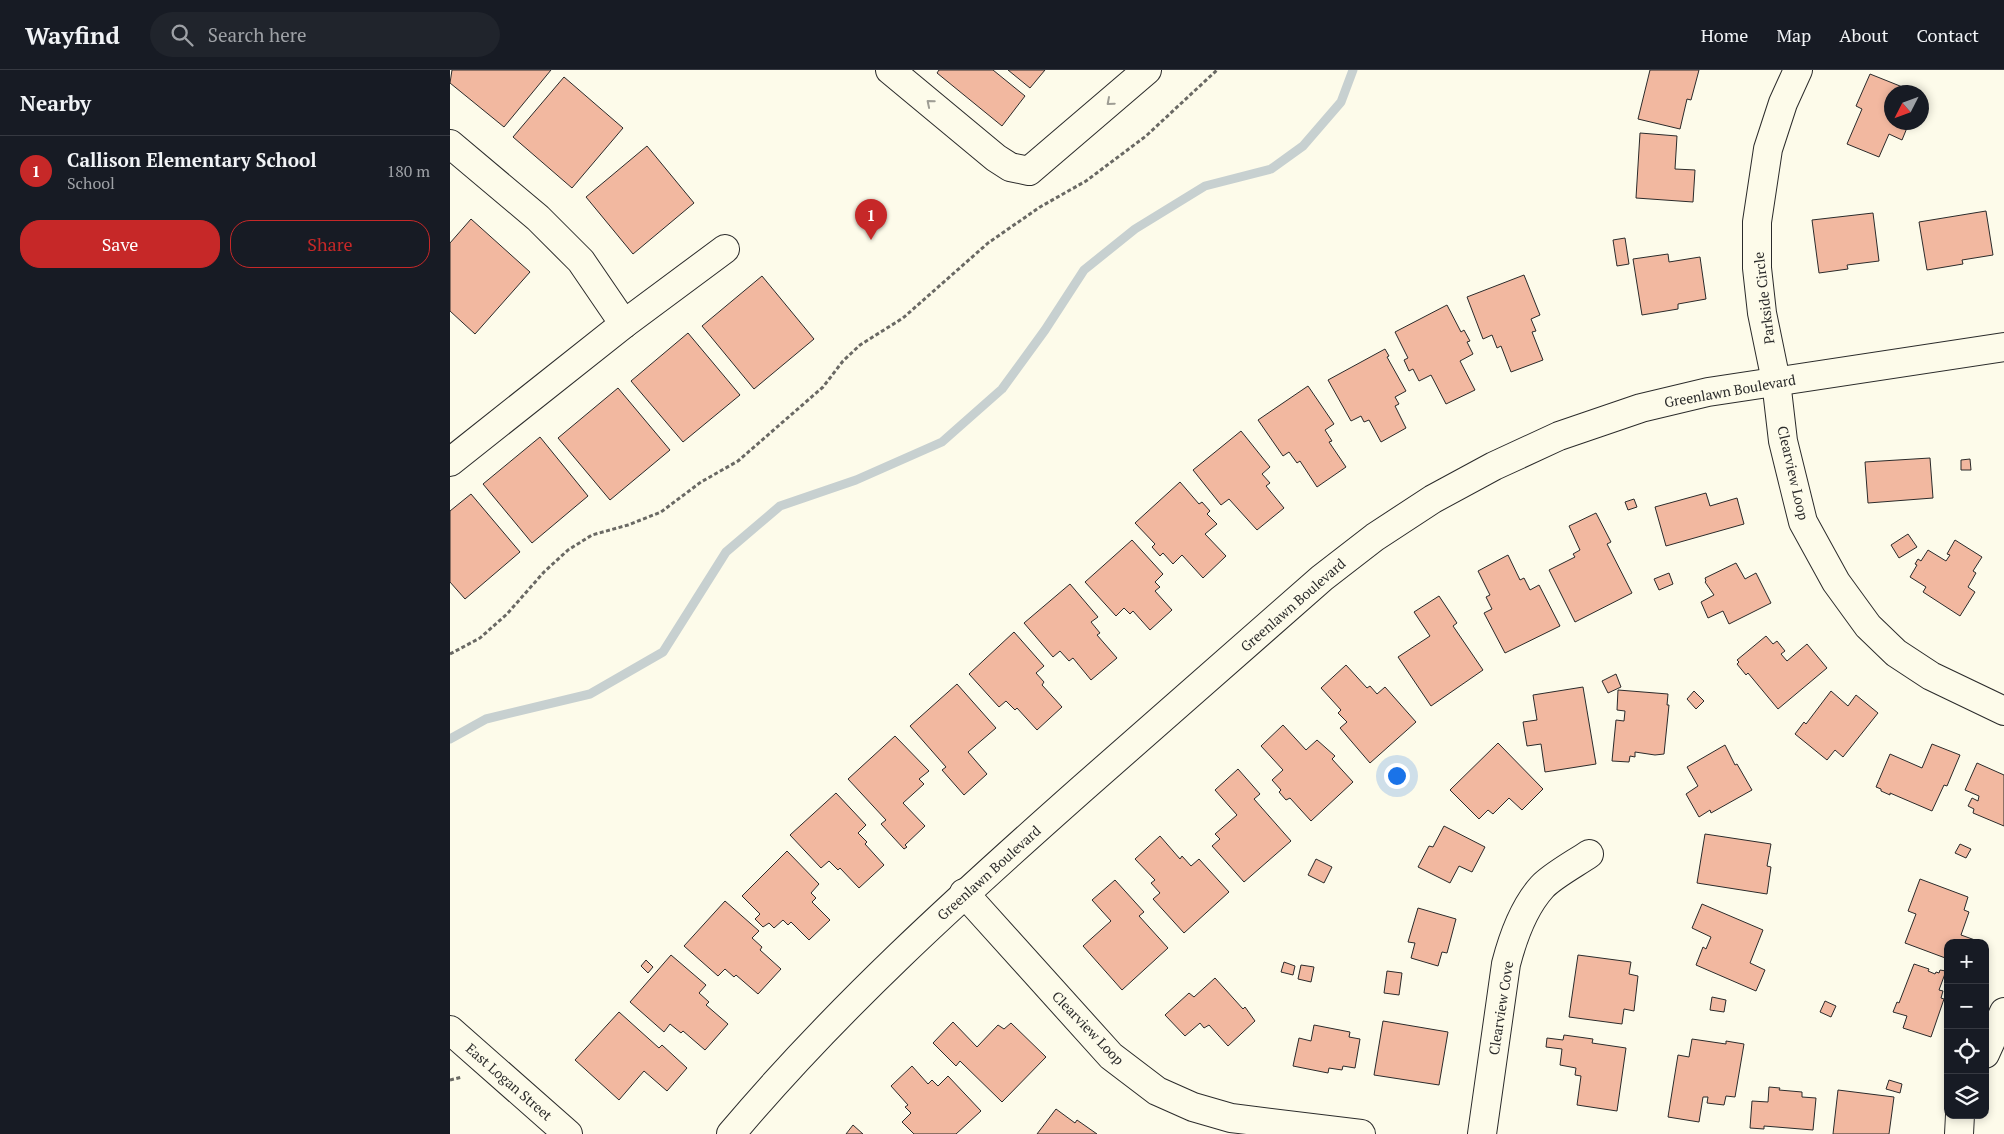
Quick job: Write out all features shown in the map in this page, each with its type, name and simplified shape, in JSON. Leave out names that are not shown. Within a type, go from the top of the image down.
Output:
[{"type":"street","points":[[890,70],[996,158],[1010,167],[1029,171],[1146,70]]},
{"type":"street","name":"Parkside Circle","points":[[1776,381],[1762,314],[1757,268],[1757,222],[1768,149],[1783,103],[1798,70]]},
{"type":"street","points":[[450,144],[538,218],[581,261],[624,324]]},
{"type":"street","points":[[450,462],[624,324],[726,249]]},
{"type":"street","name":"Greenlawn Boulevard","points":[[730,1134],[768,1089],[806,1050],[964,894],[1322,578],[1375,537],[1433,499],[1494,466],[1559,436],[1631,411],[1708,392],[2004,347]]},
{"type":"street","name":"Clearview Loop","points":[[1776,381],[1783,441],[1803,522],[1836,582],[1868,626],[1896,653],[1931,676],[2004,711]]},
{"type":"street","name":"Clearview Cove","points":[[1482,1134],[1506,964],[1511,946],[1523,915],[1542,886],[1589,854]]},
{"type":"street","name":"Clearview Loop","points":[[964,894],[1111,1056],[1157,1091],[1192,1107],[1231,1118],[1361,1134]]},
{"type":"street","points":[[1989,1045],[2004,1012]]},
{"type":"street","name":"East Logan Street","points":[[450,1032],[568,1134]]},
{"type":"street","points":[[1959,1134],[1960,1119]]},
{"type":"path","points":[[450,654],[480,638],[507,614],[544,572],[568,550],[592,535],[628,525],[661,512],[701,482],[738,461],[824,387],[843,361],[860,346],[903,318],[966,264],[988,242],[1040,207],[1086,181],[1146,136],[1217,70]]},
{"type":"path","points":[[450,1080],[465,1076]]},
{"type":"building","points":[[452,70],[551,70],[504,127],[450,83]]},
{"type":"building","points":[[939,70],[993,70],[1025,96],[1002,126],[937,73]]},
{"type":"building","points":[[1008,70],[1045,70],[1030,88]]},
{"type":"building","points":[[1650,70],[1699,70],[1691,100],[1687,99],[1680,129],[1638,119]]},
{"type":"building","points":[[1870,74],[1898,85],[1884,85],[1884,130],[1906,130],[1902,140],[1889,134],[1879,157],[1847,144],[1862,109],[1856,106]]},
{"type":"building","points":[[564,77],[623,128],[572,188],[513,137]]},
{"type":"building","points":[[1640,133],[1677,136],[1675,169],[1695,170],[1693,202],[1636,198]]},
{"type":"building","points":[[647,146],[694,203],[633,254],[586,197]]},
{"type":"building","points":[[1986,211],[1993,255],[1962,260],[1963,264],[1927,270],[1919,222]]},
{"type":"building","points":[[1873,213],[1879,261],[1847,265],[1848,269],[1819,273],[1812,220]]},
{"type":"building","points":[[471,219],[530,272],[475,334],[450,311],[450,243]]},
{"type":"building","points":[[1625,238],[1629,264],[1617,266],[1613,240]]},
{"type":"building","points":[[1668,254],[1669,262],[1700,257],[1706,299],[1678,304],[1678,309],[1642,315],[1633,259]]},
{"type":"building","points":[[1524,275],[1540,315],[1531,319],[1536,331],[1532,332],[1543,360],[1511,372],[1501,346],[1497,348],[1492,335],[1483,339],[1467,297]]},
{"type":"building","points":[[762,276],[814,339],[754,389],[702,326]]},
{"type":"building","points":[[1447,305],[1461,332],[1464,330],[1470,341],[1467,342],[1473,354],[1460,361],[1475,390],[1446,404],[1431,375],[1419,381],[1413,369],[1409,371],[1404,360],[1408,358],[1395,332]]},
{"type":"building","points":[[688,333],[740,395],[683,442],[631,381]]},
{"type":"building","points":[[1385,349],[1389,356],[1387,357],[1406,391],[1395,397],[1399,404],[1395,406],[1406,428],[1381,442],[1369,420],[1364,422],[1361,416],[1351,421],[1328,380]]},
{"type":"building","points":[[1308,386],[1334,424],[1325,430],[1332,441],[1329,442],[1346,467],[1317,487],[1300,461],[1297,463],[1289,452],[1283,456],[1258,420]]},
{"type":"building","points":[[618,388],[670,450],[610,500],[558,438]]},
{"type":"building","points":[[1241,431],[1270,467],[1262,474],[1270,483],[1266,486],[1284,508],[1257,530],[1229,499],[1221,505],[1193,470]]},
{"type":"building","points":[[540,437],[588,496],[532,543],[483,484]]},
{"type":"building","points":[[1930,458],[1933,498],[1868,503],[1865,462]]},
{"type":"building","points":[[1970,459],[1971,470],[1961,470],[1961,460]]},
{"type":"building","points":[[1180,482],[1199,504],[1202,502],[1210,511],[1207,514],[1217,524],[1205,534],[1226,556],[1203,578],[1182,555],[1173,564],[1163,553],[1160,556],[1152,547],[1155,544],[1135,523]]},
{"type":"building","points":[[1706,493],[1710,506],[1737,498],[1744,524],[1666,546],[1655,507]]},
{"type":"building","points":[[471,494],[520,552],[465,599],[450,582],[450,511]]},
{"type":"building","points":[[1634,499],[1637,507],[1628,510],[1625,502]]},
{"type":"building","points":[[1596,513],[1611,542],[1607,544],[1632,593],[1575,622],[1549,570],[1575,557],[1573,554],[1580,550],[1569,526]]},
{"type":"building","points":[[1908,534],[1917,547],[1899,558],[1891,545]]},
{"type":"building","points":[[1132,540],[1163,574],[1155,582],[1160,587],[1155,591],[1172,610],[1150,630],[1133,611],[1130,614],[1124,608],[1116,616],[1085,582]]},
{"type":"building","points":[[1955,540],[1982,557],[1973,571],[1976,573],[1968,587],[1975,592],[1960,616],[1923,592],[1926,587],[1910,577],[1917,565],[1915,564],[1918,559],[1921,561],[1928,550],[1946,561],[1950,555],[1947,554]]},
{"type":"building","points":[[1508,555],[1520,580],[1524,578],[1530,590],[1539,585],[1560,626],[1505,653],[1484,613],[1492,609],[1486,597],[1490,595],[1478,571]]},
{"type":"building","points":[[1736,563],[1745,579],[1756,573],[1771,603],[1729,624],[1723,611],[1708,618],[1701,602],[1714,595],[1705,582],[1705,578]]},
{"type":"building","points":[[1669,573],[1673,584],[1659,590],[1654,579]]},
{"type":"building","points":[[1070,584],[1098,617],[1091,622],[1100,633],[1097,635],[1117,658],[1091,680],[1073,658],[1069,661],[1060,651],[1053,657],[1024,623]]},
{"type":"building","points":[[1439,596],[1457,623],[1453,626],[1483,670],[1431,706],[1398,657],[1430,636],[1414,612]]},
{"type":"building","points":[[1014,632],[1044,666],[1036,673],[1044,682],[1042,685],[1062,707],[1037,730],[1017,708],[1015,710],[1006,701],[999,707],[969,674]]},
{"type":"building","points":[[1766,636],[1773,644],[1777,641],[1785,651],[1781,654],[1787,661],[1807,644],[1827,668],[1778,709],[1748,673],[1746,675],[1737,664],[1739,662],[1737,660]]},
{"type":"building","points":[[1346,665],[1367,688],[1370,686],[1377,694],[1385,687],[1416,722],[1370,763],[1340,728],[1347,722],[1338,713],[1341,710],[1321,688]]},
{"type":"building","points":[[1616,674],[1621,687],[1608,693],[1602,681]]},
{"type":"building","points":[[957,684],[996,728],[968,752],[987,774],[964,795],[942,770],[946,767],[910,726]]},
{"type":"building","points":[[1583,687],[1596,764],[1545,772],[1541,744],[1527,746],[1523,722],[1537,720],[1533,695]]},
{"type":"building","points":[[1618,690],[1668,694],[1667,705],[1669,705],[1664,754],[1655,755],[1635,752],[1635,757],[1630,756],[1629,762],[1612,761],[1616,720],[1624,721],[1625,711],[1617,710]]},
{"type":"building","points":[[1694,691],[1704,701],[1696,709],[1687,699]]},
{"type":"building","points":[[1831,691],[1848,706],[1856,695],[1878,713],[1843,757],[1835,750],[1827,760],[1795,734],[1804,722],[1806,724]]},
{"type":"building","points":[[1283,725],[1306,750],[1317,740],[1335,756],[1332,759],[1353,782],[1311,821],[1290,798],[1286,800],[1279,792],[1281,790],[1272,780],[1283,770],[1261,746]]},
{"type":"building","points":[[895,736],[929,771],[919,779],[924,784],[903,803],[925,826],[905,845],[907,847],[904,849],[881,824],[886,820],[848,779]]},
{"type":"building","points":[[1498,743],[1543,789],[1522,810],[1509,798],[1493,814],[1488,810],[1479,819],[1450,790]]},
{"type":"building","points":[[1932,744],[1960,755],[1947,786],[1944,785],[1932,811],[1890,793],[1890,795],[1876,787],[1890,754],[1922,768]]},
{"type":"building","points":[[1725,745],[1735,765],[1737,764],[1752,790],[1711,813],[1710,810],[1699,817],[1686,794],[1698,786],[1687,767]]},
{"type":"building","points":[[1977,763],[2004,775],[2004,826],[1973,813],[1974,809],[1968,806],[1972,798],[1978,801],[1979,796],[1965,790]]},
{"type":"building","points":[[1238,769],[1260,794],[1254,799],[1291,841],[1244,882],[1212,846],[1220,839],[1215,834],[1237,815],[1215,790]]},
{"type":"building","points":[[836,793],[866,825],[858,833],[867,842],[865,844],[884,865],[859,888],[840,868],[838,870],[829,861],[821,868],[790,835]]},
{"type":"building","points":[[1444,826],[1485,847],[1472,872],[1459,866],[1450,883],[1418,867],[1429,846],[1433,847]]},
{"type":"building","points":[[1705,834],[1771,844],[1767,866],[1771,867],[1767,894],[1697,883]]},
{"type":"building","points":[[1160,836],[1180,859],[1182,856],[1191,866],[1199,859],[1229,892],[1184,933],[1153,899],[1160,893],[1151,883],[1155,880],[1135,859]]},
{"type":"building","points":[[1960,844],[1971,849],[1966,858],[1955,853]]},
{"type":"building","points":[[787,851],[819,884],[811,893],[816,898],[812,902],[830,920],[809,940],[791,922],[788,925],[783,920],[774,928],[769,923],[763,927],[755,919],[760,914],[742,896]]},
{"type":"building","points":[[1316,859],[1332,867],[1324,883],[1308,875]]},
{"type":"building","points":[[1920,879],[1968,897],[1964,910],[1969,912],[1961,935],[1972,939],[1944,939],[1944,958],[1905,943],[1916,914],[1908,911]]},
{"type":"building","points":[[1115,880],[1144,912],[1139,916],[1168,948],[1122,990],[1083,946],[1111,921],[1092,900]]},
{"type":"building","points":[[725,901],[759,931],[752,938],[762,947],[760,950],[781,969],[758,994],[736,975],[734,977],[725,969],[718,976],[684,946]]},
{"type":"building","points":[[1702,904],[1763,930],[1750,963],[1765,970],[1756,991],[1696,965],[1703,947],[1706,949],[1711,937],[1692,928]]},
{"type":"building","points":[[1418,908],[1456,919],[1447,953],[1442,952],[1438,966],[1411,958],[1415,943],[1408,942]]},
{"type":"building","points":[[671,955],[706,985],[699,993],[709,1002],[706,1005],[728,1024],[705,1050],[683,1031],[681,1033],[670,1024],[664,1032],[630,1002]]},
{"type":"building","points":[[1578,955],[1631,962],[1629,974],[1638,976],[1634,1011],[1624,1009],[1622,1024],[1569,1017]]},
{"type":"building","points":[[646,960],[653,967],[648,973],[641,966]]},
{"type":"building","points":[[1284,962],[1295,966],[1293,975],[1281,972]]},
{"type":"building","points":[[1914,964],[1929,969],[1928,971],[1935,974],[1936,972],[1939,973],[1940,970],[1944,971],[1939,990],[1943,991],[1941,998],[1944,999],[1931,1037],[1903,1028],[1907,1016],[1893,1012],[1897,1002],[1899,1003]]},
{"type":"building","points":[[1301,965],[1314,967],[1311,982],[1298,979]]},
{"type":"building","points":[[1387,971],[1402,973],[1399,995],[1384,993]]},
{"type":"building","points":[[1215,978],[1243,1009],[1245,1007],[1255,1021],[1228,1046],[1209,1025],[1204,1028],[1200,1023],[1185,1036],[1165,1015],[1189,993],[1194,997]]},
{"type":"building","points":[[1712,997],[1726,1000],[1724,1012],[1710,1010]]},
{"type":"building","points":[[1825,1001],[1836,1006],[1831,1017],[1820,1012]]},
{"type":"building","points":[[619,1012],[659,1048],[662,1045],[687,1068],[667,1091],[644,1071],[619,1100],[575,1060]]},
{"type":"building","points":[[1383,1021],[1448,1032],[1439,1085],[1374,1075]]},
{"type":"building","points":[[953,1022],[977,1047],[998,1025],[1004,1029],[1011,1023],[1046,1057],[1002,1102],[960,1061],[956,1066],[933,1043]]},
{"type":"building","points":[[1314,1025],[1350,1032],[1349,1037],[1360,1039],[1355,1068],[1343,1066],[1342,1070],[1329,1068],[1328,1073],[1293,1066],[1299,1038],[1311,1041]]},
{"type":"building","points":[[1564,1035],[1593,1039],[1592,1043],[1626,1048],[1617,1111],[1577,1105],[1581,1076],[1575,1075],[1576,1068],[1560,1065],[1562,1049],[1546,1047],[1547,1038],[1563,1040]]},
{"type":"building","points":[[1692,1039],[1726,1044],[1726,1041],[1744,1044],[1735,1097],[1726,1096],[1724,1105],[1707,1103],[1708,1097],[1703,1097],[1699,1122],[1668,1117],[1678,1055],[1689,1057]]},
{"type":"building","points":[[912,1066],[928,1084],[932,1080],[938,1086],[948,1076],[981,1111],[956,1134],[914,1134],[902,1122],[911,1113],[905,1107],[908,1105],[891,1086]]},
{"type":"building","points":[[1889,1080],[1902,1084],[1900,1093],[1886,1089]]},
{"type":"building","points":[[1769,1087],[1802,1092],[1802,1097],[1816,1098],[1813,1130],[1764,1126],[1764,1129],[1750,1128],[1752,1101],[1768,1102]]},
{"type":"building","points":[[1838,1090],[1894,1097],[1889,1134],[1833,1134]]},
{"type":"building","points":[[1056,1109],[1075,1123],[1077,1120],[1097,1134],[1037,1134]]},
{"type":"building","points":[[853,1125],[863,1134],[846,1134]]},
{"type":"waterway","points":[[450,739],[486,719],[590,694],[663,652],[726,552],[780,506],[856,480],[942,442],[1002,389],[1045,330],[1084,270],[1135,229],[1205,186],[1271,169],[1303,146],[1341,102],[1353,70]]},
{"type":"place","name":"Callison Elementary School","points":[[871,240]]}]
